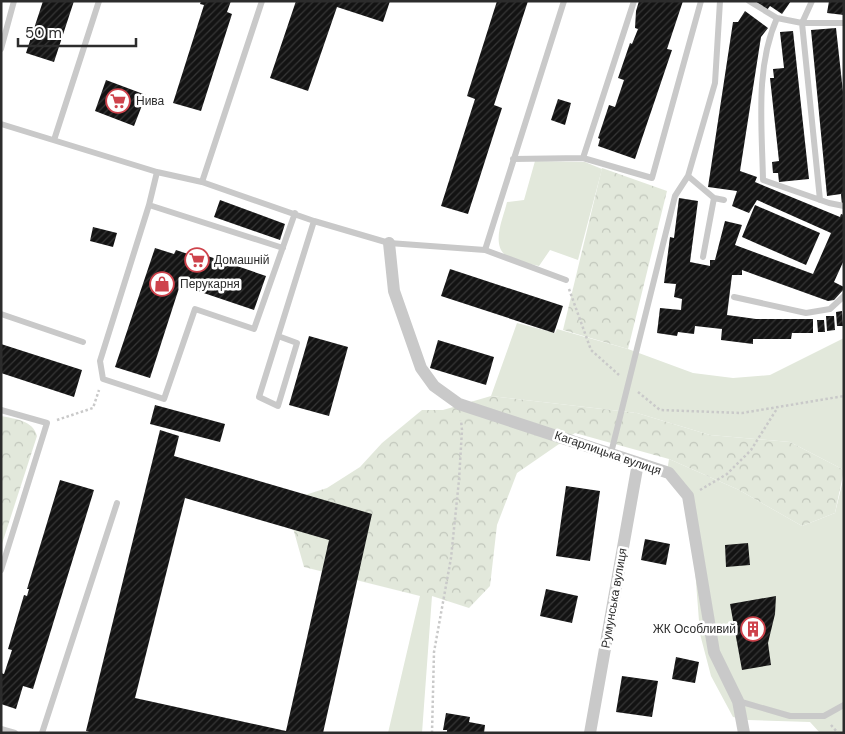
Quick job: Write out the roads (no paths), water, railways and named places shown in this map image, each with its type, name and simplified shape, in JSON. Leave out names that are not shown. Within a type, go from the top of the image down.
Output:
[{"type":"street","name":"Кагарлицька вулиця","points":[[389,243],[394,291],[421,368],[434,386],[459,404],[669,473],[688,496],[714,652],[738,701]]},
{"type":"street","name":"Румунська вулиця","points":[[590,733],[638,463]]},
{"type":"street","points":[[738,701],[744,733]]},
{"type":"lane","points":[[1,49],[14,1]]},
{"type":"lane","points":[[54,140],[99,1]]},
{"type":"lane","points":[[202,182],[262,1]]},
{"type":"lane","points":[[485,250],[564,1]]},
{"type":"lane","points":[[583,158],[634,1]]},
{"type":"lane","points":[[513,159],[583,158],[652,178],[701,1]]},
{"type":"lane","points":[[611,454],[675,196],[688,176],[715,82],[720,1]]},
{"type":"lane","points":[[749,1],[777,18],[802,23],[844,23]]},
{"type":"lane","points":[[812,1],[802,23],[820,200]]},
{"type":"lane","points":[[777,18],[770,34],[761,86],[764,180],[820,200],[844,206]]},
{"type":"lane","points":[[1,124],[157,172],[202,182],[314,221],[389,243],[485,250],[566,280]]},
{"type":"lane","points":[[157,172],[100,361],[103,379],[164,399],[194,309],[254,329],[295,213]]},
{"type":"lane","points":[[688,176],[714,198],[724,200]]},
{"type":"lane","points":[[703,257],[714,198]]},
{"type":"lane","points":[[148,204],[283,248]]},
{"type":"lane","points":[[278,336],[298,343],[278,406],[259,397],[278,336],[314,221]]},
{"type":"lane","points":[[734,297],[806,313],[830,309],[844,296]]},
{"type":"lane","points":[[1,314],[82,342]]},
{"type":"lane","points":[[1,410],[47,423],[1,570]]},
{"type":"lane","points":[[42,733],[117,503]]},
{"type":"lane","points":[[738,701],[790,716],[824,716],[844,705]]},
{"type":"lane","points":[[1,729],[15,733]]},
{"type":"place","name":"Нива","points":[[118,101]]},
{"type":"place","name":"Домашній","points":[[197,260]]},
{"type":"place","name":"Перукарня","points":[[162,284]]},
{"type":"place","name":"ЖК Особливий","points":[[753,629]]}]
